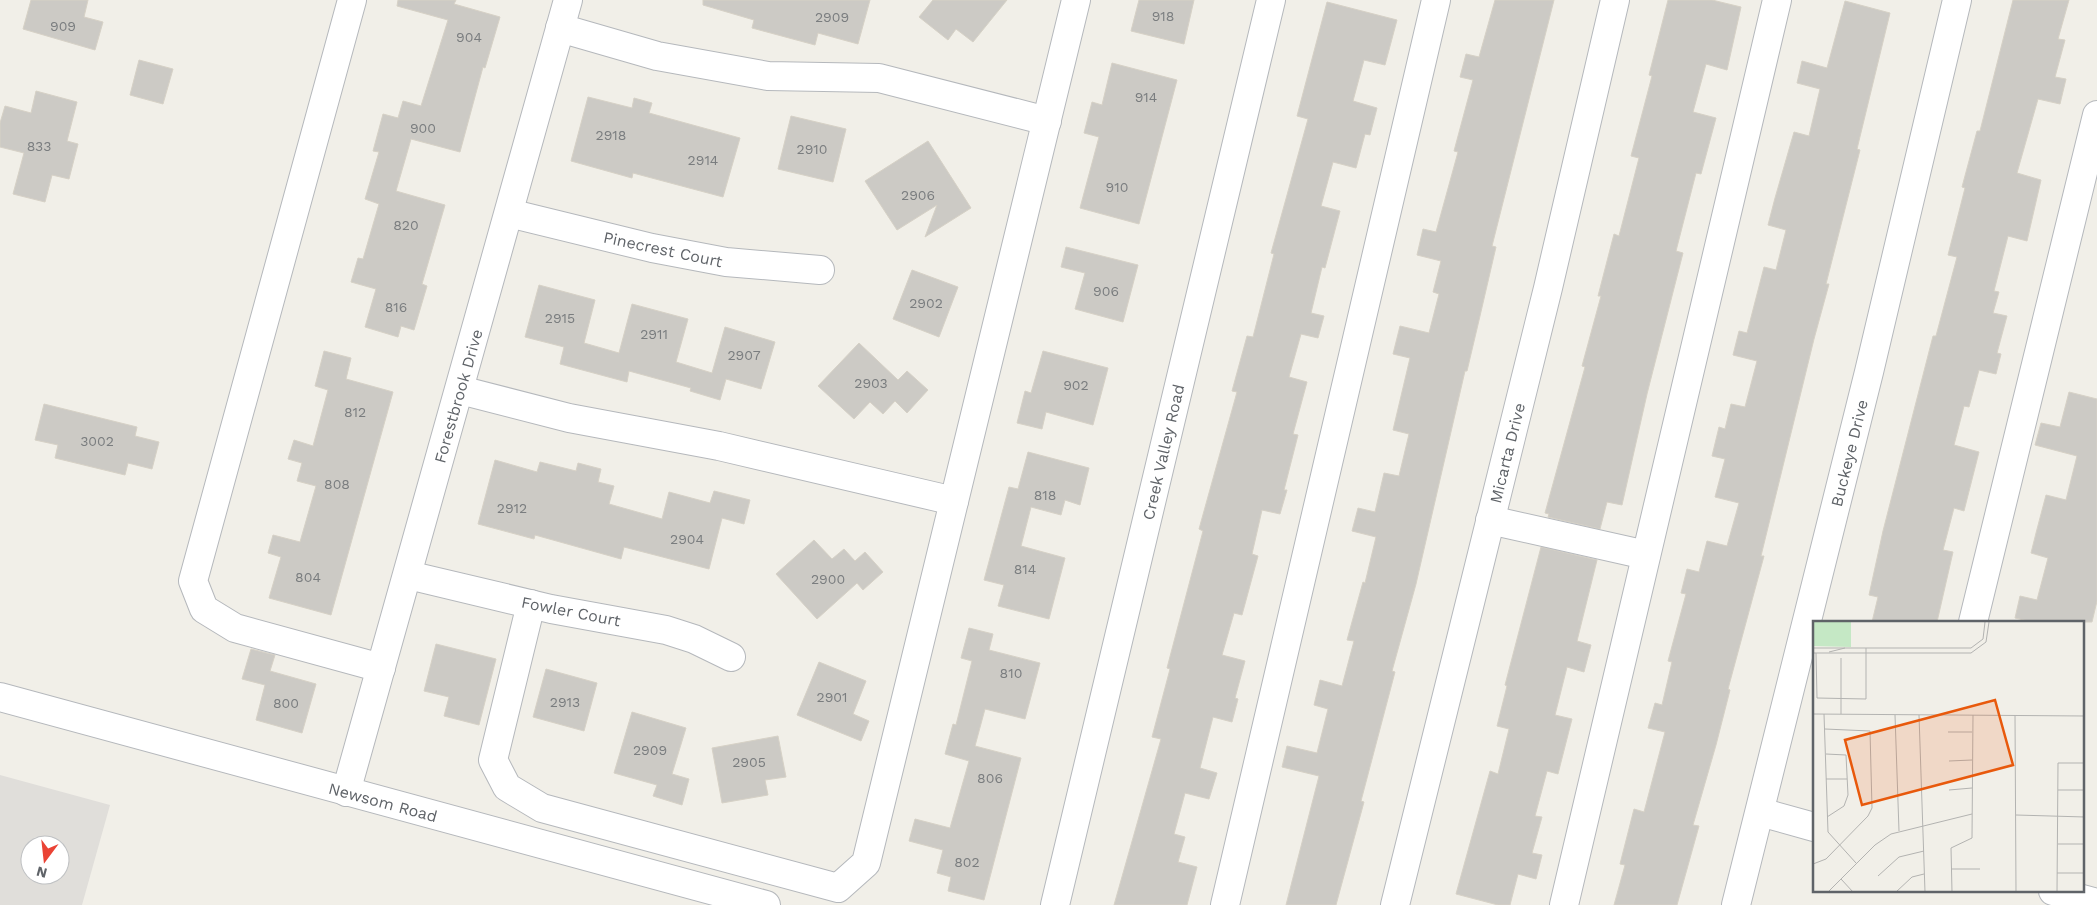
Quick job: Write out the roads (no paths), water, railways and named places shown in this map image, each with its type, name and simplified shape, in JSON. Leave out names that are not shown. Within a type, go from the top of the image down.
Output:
[{"type":"street","points":[[352,0],[193,581],[204,609],[235,628],[382,668]]},
{"type":"street","name":"Forestbrook Drive","points":[[346,792],[568,0]]},
{"type":"street","points":[[531,604],[493,760],[507,787],[542,808],[838,888],[866,863],[1076,0]]},
{"type":"street","name":"Creek Valley Road","points":[[1055,905],[1271,0]]},
{"type":"street","points":[[1225,905],[1436,0]]},
{"type":"street","name":"Micarta Drive","points":[[1395,905],[1548,288],[1615,0]]},
{"type":"street","points":[[1564,905],[1777,0]]},
{"type":"street","name":"Buckeye Drive","points":[[1736,905],[1869,372],[1957,0]]},
{"type":"street","points":[[560,28],[657,56],[768,76],[879,78],[1046,121]]},
{"type":"street","points":[[1973,621],[2097,115]]},
{"type":"street","name":"Pinecrest Court","points":[[509,213],[652,248],[726,262],[820,270]]},
{"type":"street","points":[[460,390],[569,418],[719,446],[954,501]]},
{"type":"street","points":[[1490,520],[1646,555]]},
{"type":"street","name":"Fowler Court","points":[[408,575],[531,604],[666,630],[694,639],[732,657]]},
{"type":"street","name":"Newsom Road","points":[[0,696],[346,792],[766,905]]},
{"type":"street","points":[[1760,812],[1813,827]]},
{"type":"street","points":[[2056,892],[2097,903]]}]
